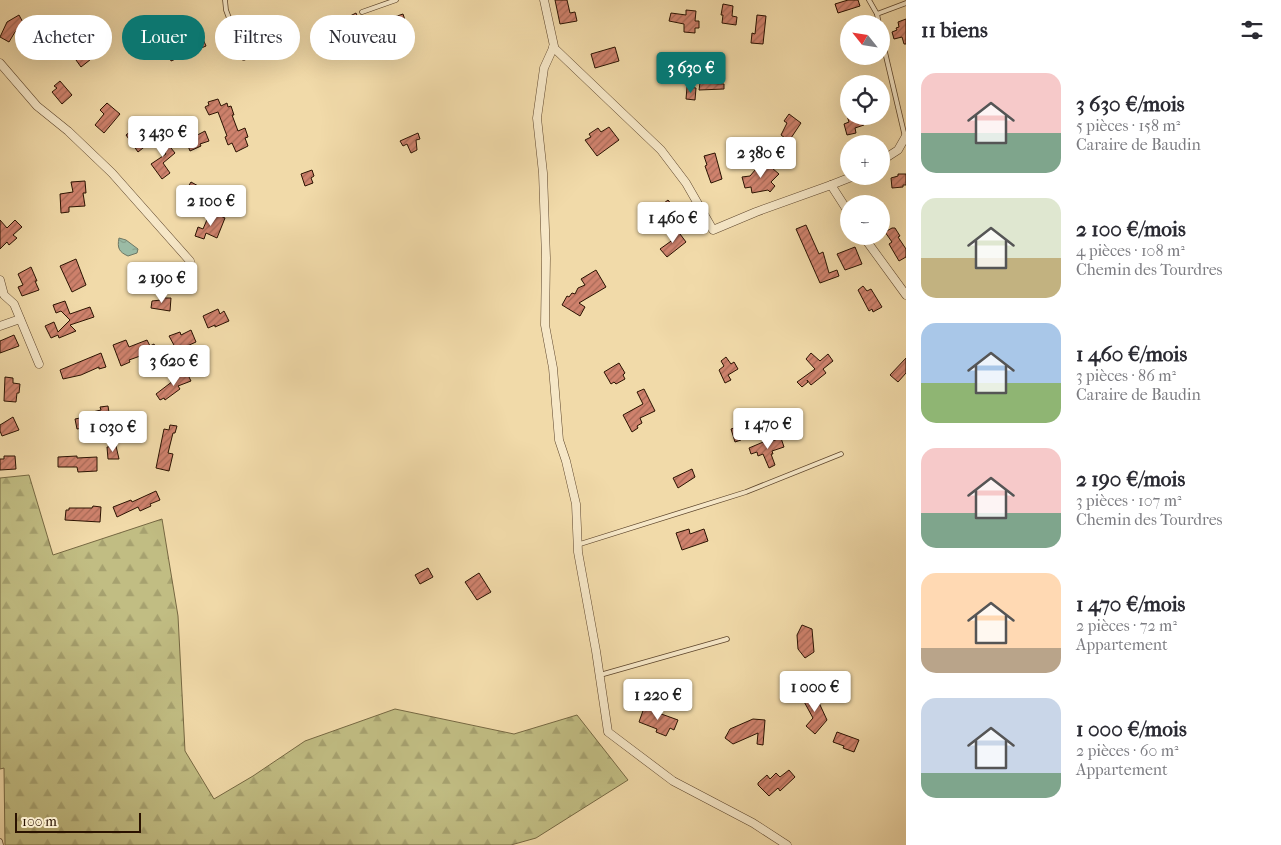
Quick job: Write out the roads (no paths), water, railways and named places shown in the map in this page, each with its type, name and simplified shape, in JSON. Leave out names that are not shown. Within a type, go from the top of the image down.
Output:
[{"type":"street","points":[[544,0],[553,47],[544,68],[537,118],[543,173],[546,258],[545,325],[553,368],[559,440],[576,504],[577,545],[608,732],[673,780],[754,823],[787,845]]},
{"type":"street","points":[[553,47],[661,150],[686,183],[713,230],[756,212],[840,182]]},
{"type":"street","points":[[0,63],[37,106],[68,131],[112,173],[190,261]]},
{"type":"street","points":[[890,156],[898,150],[906,137]]},
{"type":"street","points":[[832,185],[840,199]]},
{"type":"street","points":[[870,245],[906,295]]},
{"type":"street","points":[[0,280],[4,295],[14,304],[39,364]]},
{"type":"street","points":[[0,326],[20,319]]},
{"type":"lane","points":[[225,0],[228,15]]},
{"type":"lane","points":[[362,12],[396,0]]},
{"type":"lane","points":[[869,0],[876,14],[906,3]]},
{"type":"lane","points":[[888,65],[906,137]]},
{"type":"lane","points":[[577,545],[716,503],[841,454]]},
{"type":"lane","points":[[600,675],[727,639]]},
{"type":"lane","points":[[0,841],[1,845]]},
{"type":"water","points":[[119,238],[126,240],[138,249],[137,253],[128,256],[123,253],[119,249]]}]
